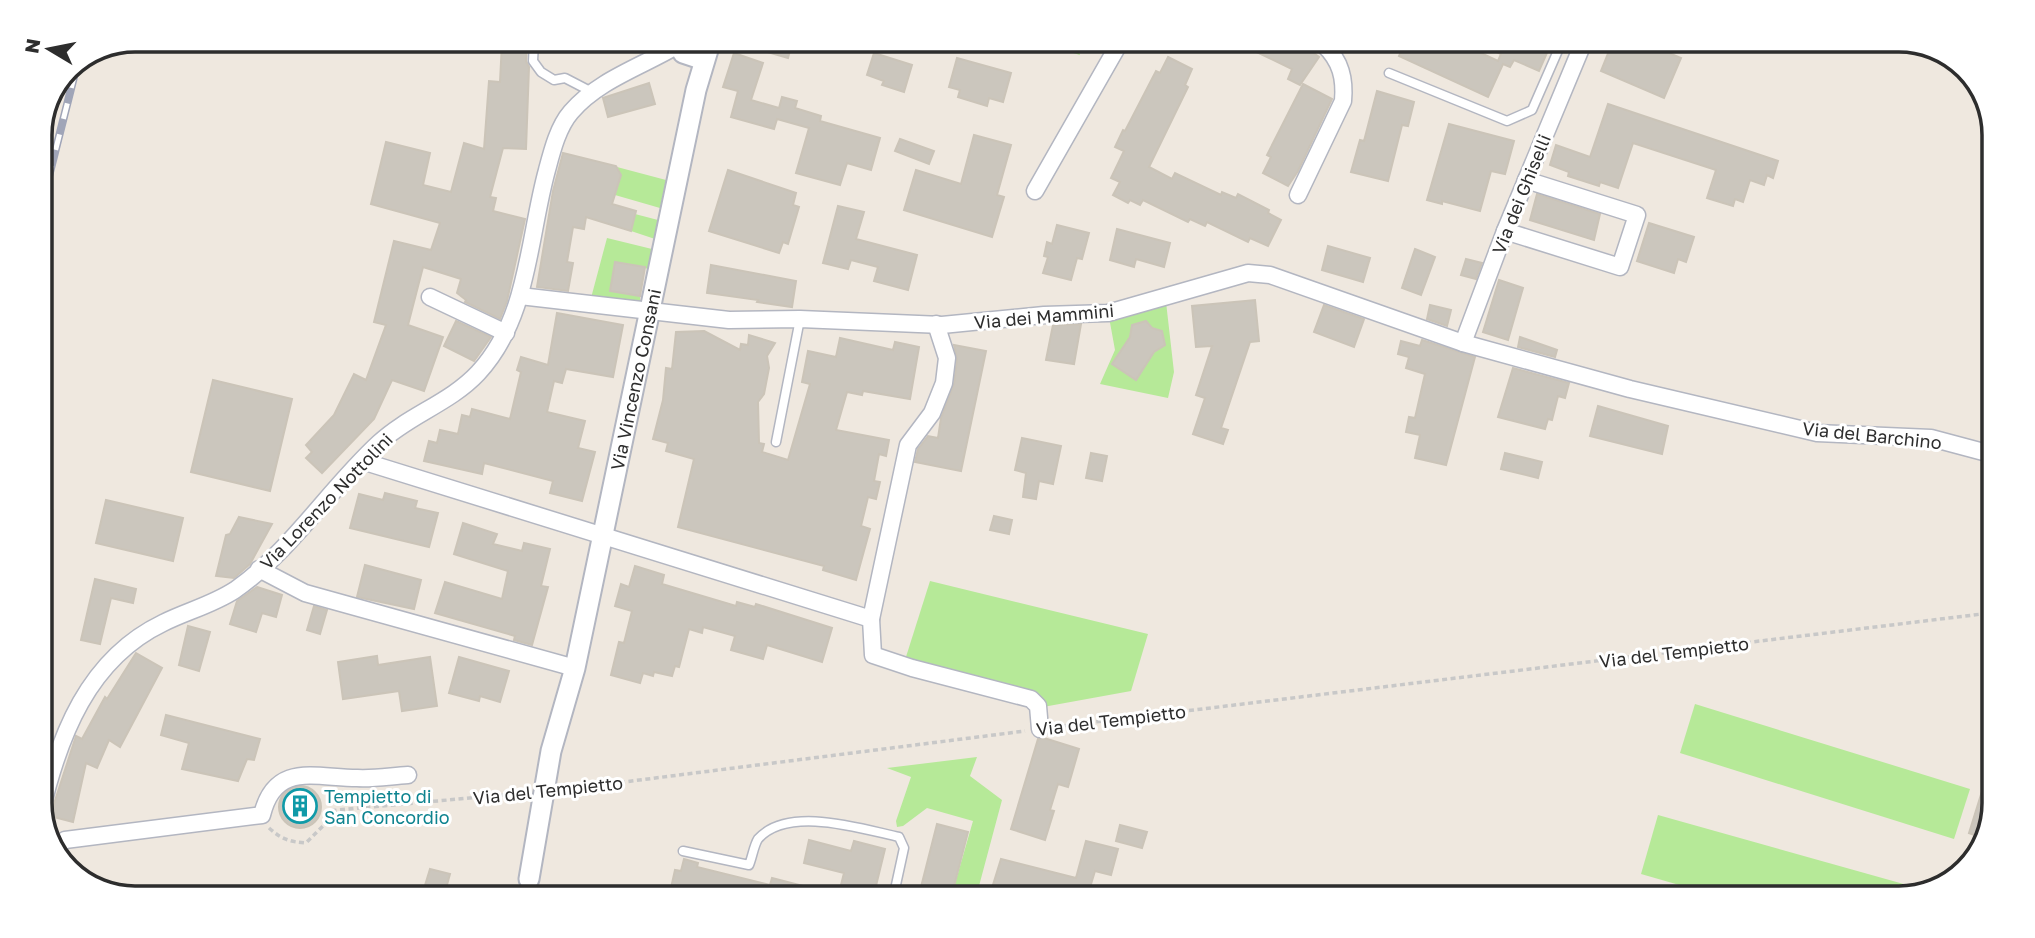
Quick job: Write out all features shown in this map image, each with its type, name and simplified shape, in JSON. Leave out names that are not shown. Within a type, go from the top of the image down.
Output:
[{"type":"street","name":"Via Lorenzo Nottolini","points":[[53,762],[61,740],[96,679],[125,646],[162,623],[210,604],[235,590],[259,569],[393,431],[463,387],[493,355],[506,333],[520,296],[552,151],[569,114],[592,92],[670,52]]},
{"type":"street","name":"Via Vincenzo Consani","points":[[684,52],[693,71],[696,90]]},
{"type":"street","name":"Via Vincenzo Consani","points":[[527,886],[550,791],[696,90],[707,52]]},
{"type":"street","points":[[1035,191],[1114,52]]},
{"type":"street","points":[[1298,195],[1343,101],[1344,84],[1340,68],[1331,52]]},
{"type":"street","name":"Via dei Ghiselli","points":[[1463,343],[1505,231],[1579,52]]},
{"type":"street","points":[[1505,231],[1620,267],[1637,215],[1526,180]]},
{"type":"street","name":"Via dei Mammini","points":[[520,296],[729,320],[800,319],[936,324],[1108,313],[1248,273],[1270,275],[1294,282],[1463,343],[1630,389]]},
{"type":"street","points":[[430,297],[506,333]]},
{"type":"street","points":[[936,324],[947,358],[944,383],[932,413],[908,445],[871,619],[873,655],[1031,699],[1038,706],[1040,729]]},
{"type":"street","name":"Via del Barchino","points":[[1630,389],[1817,433],[1931,438],[1982,452]]},
{"type":"street","points":[[362,461],[871,619]]},
{"type":"street","points":[[259,569],[305,593],[575,668]]},
{"type":"street","points":[[63,842],[262,815],[266,799],[276,785],[288,777],[357,778],[408,775]]},
{"type":"lane","points":[[533,52],[533,61],[541,72],[554,80],[565,78],[592,92]]},
{"type":"lane","points":[[1389,73],[1507,121],[1532,110],[1557,52]]},
{"type":"lane","points":[[776,442],[800,319]]},
{"type":"lane","points":[[683,851],[749,865],[758,840],[782,824],[828,821],[899,837],[904,848],[896,886]]},
{"type":"path","name":"Via del Tempietto","points":[[262,815],[267,826],[278,836],[292,842],[306,842],[323,826],[327,811],[550,791],[1982,614]]},
{"type":"green space","points":[[617,167],[666,180],[660,208],[615,195],[621,175]]},
{"type":"green space","points":[[635,214],[658,220],[655,239],[631,231]]},
{"type":"green space","points":[[607,238],[652,249],[649,269],[615,262],[610,291],[640,296],[640,305],[591,298]]},
{"type":"green space","points":[[1166,302],[1174,372],[1168,398],[1100,384],[1115,350],[1109,317]]},
{"type":"green space","points":[[930,581],[1148,634],[1131,691],[1043,707],[905,660]]},
{"type":"green space","points":[[1695,704],[1970,789],[1954,839],[1680,753]]},
{"type":"green space","points":[[977,757],[970,776],[1002,800],[979,886],[954,886],[973,821],[927,808],[903,826],[897,827],[896,821],[911,777],[887,768]]},
{"type":"green space","points":[[1658,815],[1908,885],[1683,886],[1641,874]]},
{"type":"building","points":[[502,52],[526,52],[529,67],[526,149],[503,148],[490,197],[496,198],[493,211],[525,219],[507,301],[500,319],[465,302],[457,293],[461,279],[423,267],[408,325],[443,337],[424,391],[392,380],[374,419],[322,473],[306,458],[312,452],[306,445],[334,415],[354,374],[366,380],[386,325],[374,322],[394,241],[431,250],[440,223],[371,204],[386,142],[430,153],[423,185],[451,192],[464,143],[484,149],[489,81],[500,82]]},
{"type":"building","points":[[767,52],[790,52],[788,58]]},
{"type":"building","points":[[1257,52],[1312,52],[1319,57],[1300,85],[1288,79],[1292,69]]},
{"type":"building","points":[[1401,52],[1479,52],[1498,61],[1501,54],[1497,52],[1547,52],[1539,71],[1514,60],[1510,67],[1503,64],[1488,97],[1399,56]]},
{"type":"building","points":[[1609,52],[1667,52],[1681,58],[1664,98],[1601,71]]},
{"type":"building","points":[[734,53],[763,63],[751,100],[779,108],[782,97],[797,101],[795,108],[821,116],[820,121],[880,138],[871,170],[847,163],[840,185],[796,173],[809,128],[777,119],[774,129],[731,117],[738,91],[723,87]]},
{"type":"building","points":[[874,53],[912,65],[904,92],[882,85],[884,81],[867,75]]},
{"type":"building","points":[[1168,57],[1192,69],[1185,85],[1188,87],[1149,167],[1172,179],[1175,173],[1221,195],[1222,192],[1236,198],[1238,194],[1269,210],[1268,213],[1281,220],[1268,246],[1250,238],[1248,242],[1207,222],[1205,226],[1190,219],[1188,222],[1143,200],[1140,205],[1130,200],[1128,203],[1113,195],[1120,182],[1111,178],[1124,151],[1115,147],[1156,71],[1160,73]]},
{"type":"building","points":[[957,58],[1011,73],[1003,102],[989,98],[987,106],[958,97],[960,90],[949,87]]},
{"type":"building","points":[[649,83],[655,104],[608,117],[603,98]]},
{"type":"building","points":[[1303,84],[1332,99],[1298,171],[1288,186],[1263,173],[1271,157],[1267,155]]},
{"type":"building","points":[[1377,91],[1414,102],[1408,126],[1402,125],[1388,181],[1351,172],[1360,140],[1364,141]]},
{"type":"building","points":[[1608,104],[1778,161],[1773,178],[1767,175],[1764,185],[1750,180],[1743,202],[1735,199],[1733,206],[1707,198],[1716,170],[1633,143],[1618,188],[1600,182],[1599,186],[1568,176],[1569,172],[1550,165],[1556,145],[1590,157]]},
{"type":"building","points":[[1449,124],[1514,141],[1505,174],[1491,171],[1480,211],[1427,200]]},
{"type":"building","points":[[974,135],[1011,145],[997,195],[1004,197],[992,237],[904,210],[916,170],[961,184]]},
{"type":"building","points":[[900,139],[934,151],[929,164],[895,151]]},
{"type":"building","points":[[563,153],[616,166],[621,175],[612,204],[636,211],[631,231],[586,217],[584,229],[573,227],[567,262],[573,263],[568,291],[537,287],[553,191]]},
{"type":"building","points":[[728,170],[796,193],[793,205],[799,207],[788,244],[783,242],[779,253],[709,231]]},
{"type":"building","points":[[1537,194],[1600,214],[1594,240],[1530,220]]},
{"type":"building","points":[[838,206],[864,212],[856,239],[917,255],[908,290],[874,281],[878,267],[851,260],[848,269],[823,263]]},
{"type":"building","points":[[1649,223],[1694,237],[1686,262],[1678,259],[1674,273],[1637,261]]},
{"type":"building","points":[[1057,225],[1089,233],[1082,259],[1077,258],[1071,280],[1043,273],[1048,257],[1044,256],[1047,242],[1052,244]]},
{"type":"building","points":[[1117,229],[1170,243],[1164,267],[1136,259],[1134,267],[1110,260]]},
{"type":"building","points":[[1328,246],[1370,258],[1363,282],[1322,270]]},
{"type":"building","points":[[1415,249],[1435,257],[1421,295],[1402,288]]},
{"type":"building","points":[[1466,259],[1482,263],[1476,279],[1461,275]]},
{"type":"building","points":[[615,262],[645,267],[640,296],[610,291]]},
{"type":"building","points":[[711,265],[796,281],[792,307],[707,293]]},
{"type":"building","points":[[1499,280],[1523,288],[1508,340],[1483,332]]},
{"type":"building","points":[[1255,300],[1259,341],[1250,342],[1221,428],[1228,430],[1223,444],[1193,434],[1205,398],[1196,395],[1212,346],[1196,347],[1192,306]]},
{"type":"building","points":[[1324,305],[1364,319],[1354,347],[1314,332]]},
{"type":"building","points":[[1430,305],[1451,310],[1447,326],[1427,319]]},
{"type":"building","points":[[557,313],[623,325],[613,377],[566,369],[562,383],[554,381],[547,412],[585,421],[578,448],[595,452],[582,501],[550,493],[553,481],[484,463],[482,474],[424,461],[429,441],[437,443],[440,430],[458,434],[462,415],[470,417],[472,409],[510,419],[521,372],[517,370],[521,357],[548,365]]},
{"type":"building","points":[[456,321],[491,337],[474,361],[444,346]]},
{"type":"building","points":[[1146,321],[1152,328],[1162,331],[1165,345],[1154,352],[1136,380],[1112,364],[1130,337],[1132,325]]},
{"type":"building","points":[[1081,324],[1074,364],[1046,360],[1053,325]]},
{"type":"building","points":[[704,331],[740,350],[741,344],[748,345],[749,335],[775,343],[767,356],[769,368],[764,394],[758,402],[759,443],[764,444],[762,452],[788,460],[810,384],[802,382],[808,351],[836,357],[840,338],[893,350],[895,342],[919,347],[910,399],[863,391],[862,395],[847,392],[836,430],[889,440],[886,456],[879,454],[874,481],[880,482],[876,499],[868,497],[861,526],[870,529],[856,580],[823,570],[824,566],[678,527],[694,459],[666,451],[668,443],[653,439],[663,400],[666,368],[672,369],[676,332]]},
{"type":"building","points":[[1520,337],[1557,350],[1555,357],[1518,347]]},
{"type":"building","points":[[1422,340],[1475,357],[1446,465],[1415,458],[1420,435],[1406,432],[1409,417],[1415,418],[1425,374],[1406,368],[1409,357],[1398,354],[1401,341],[1420,346]]},
{"type":"building","points":[[954,345],[986,351],[961,471],[915,462],[918,449],[928,436],[938,438],[941,418],[954,384],[957,359]]},
{"type":"building","points":[[1513,368],[1569,383],[1565,398],[1558,396],[1552,420],[1548,419],[1545,429],[1498,417]]},
{"type":"building","points":[[213,380],[292,399],[270,491],[191,472]]},
{"type":"building","points":[[1598,406],[1668,426],[1662,454],[1590,436]]},
{"type":"building","points":[[1022,438],[1061,446],[1053,484],[1039,481],[1036,499],[1023,497],[1026,473],[1015,470]]},
{"type":"building","points":[[1091,453],[1107,456],[1102,481],[1086,478]]},
{"type":"building","points":[[1505,453],[1542,462],[1538,478],[1501,469]]},
{"type":"building","points":[[385,493],[417,501],[415,508],[438,513],[429,547],[350,528],[359,494],[383,500]]},
{"type":"building","points":[[106,500],[183,518],[173,561],[96,543]]},
{"type":"building","points":[[994,516],[1012,520],[1009,534],[990,530]]},
{"type":"building","points":[[239,517],[272,524],[250,564],[234,578],[216,576],[226,535],[230,534]]},
{"type":"building","points":[[463,523],[497,534],[493,544],[522,551],[524,543],[550,549],[541,586],[548,587],[532,645],[514,640],[515,636],[435,613],[445,582],[502,599],[508,571],[454,554]]},
{"type":"building","points":[[365,565],[421,580],[414,609],[357,597]]},
{"type":"building","points":[[635,566],[664,575],[662,584],[736,606],[737,602],[755,607],[756,604],[832,628],[822,662],[767,645],[763,659],[731,650],[735,636],[703,627],[702,633],[689,629],[679,667],[675,666],[672,676],[654,672],[653,676],[643,673],[640,683],[611,675],[619,642],[624,643],[632,611],[615,606],[621,584],[629,587]]},
{"type":"building","points":[[95,579],[136,589],[133,603],[111,598],[100,644],[81,640]]},
{"type":"building","points":[[257,587],[282,595],[276,617],[262,613],[256,632],[230,624],[237,601]]},
{"type":"building","points":[[314,606],[327,610],[320,634],[307,630]]},
{"type":"building","points":[[188,626],[210,632],[199,671],[179,665]]},
{"type":"building","points":[[136,653],[162,668],[120,747],[109,740],[97,768],[86,763],[73,822],[54,817],[53,807],[76,736],[82,739],[105,697],[107,699]]},
{"type":"building","points":[[377,656],[378,665],[430,657],[437,706],[402,711],[399,691],[343,699],[338,662]]},
{"type":"building","points":[[459,657],[509,671],[500,702],[480,696],[479,701],[449,693]]},
{"type":"building","points":[[166,715],[260,739],[254,760],[247,759],[238,781],[182,769],[189,743],[161,735]]},
{"type":"building","points":[[1044,738],[1079,749],[1068,787],[1058,784],[1050,810],[1054,811],[1045,840],[1011,829],[1038,739]]},
{"type":"building","name":"Tempietto di San Concordio","points":[[300,786],[315,792],[321,807],[315,822],[300,828],[285,822],[279,807],[285,792]]},
{"type":"building","points":[[1982,791],[1981,818],[1975,835],[1969,833]]},
{"type":"building","points":[[937,824],[968,832],[954,886],[921,886]]},
{"type":"building","points":[[1120,825],[1147,832],[1142,848],[1116,841]]},
{"type":"building","points":[[809,840],[851,851],[854,841],[885,849],[876,886],[841,886],[844,873],[804,863]]},
{"type":"building","points":[[1086,841],[1118,849],[1111,875],[1095,871],[1090,886],[993,886],[1001,859],[1076,878]]},
{"type":"building","points":[[684,859],[698,863],[697,867],[770,885],[772,878],[803,886],[671,886],[675,870],[681,871]]},
{"type":"building","points":[[430,869],[450,874],[447,886],[425,886]]},
{"type":"railway","points":[[53,160],[72,84]]},
{"type":"place","name":"Tempietto di San Concordio","points":[[300,806]]}]
